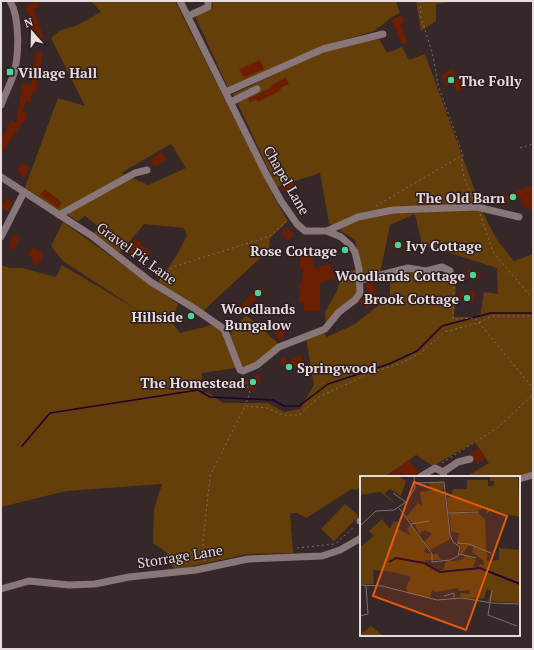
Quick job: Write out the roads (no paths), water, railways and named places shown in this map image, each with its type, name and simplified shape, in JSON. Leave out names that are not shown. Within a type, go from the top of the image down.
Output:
[{"type":"street","name":"Chapel Lane","points":[[180,1],[265,172],[292,217],[305,231],[327,231],[341,237],[353,248],[361,280],[360,293],[355,300],[339,312],[325,329],[279,347],[257,365],[240,368]]},
{"type":"street","points":[[188,16],[208,7],[208,1]]},
{"type":"street","points":[[1,105],[15,67],[16,26],[13,2]]},
{"type":"street","points":[[226,92],[323,49],[384,34]]},
{"type":"street","points":[[231,102],[257,89]]},
{"type":"street","points":[[59,215],[135,173],[147,170]]},
{"type":"street","name":"Gravel Pit Lane","points":[[1,177],[92,236],[156,285],[224,329],[240,368]]},
{"type":"street","points":[[1,237],[24,192]]},
{"type":"street","points":[[327,231],[358,217],[393,210],[477,207],[519,216]]},
{"type":"street","points":[[361,280],[408,268],[426,271],[442,267],[450,271]]},
{"type":"street","points":[[422,476],[435,468],[443,474],[458,462],[470,459]]},
{"type":"street","points":[[520,479],[533,475]]},
{"type":"street","name":"Storrage Lane","points":[[1,589],[29,581],[69,585],[95,584],[129,577],[174,573],[253,558],[322,556],[331,554],[360,539]]},
{"type":"waterway","points":[[22,446],[50,413],[198,390],[210,397],[273,400],[284,406],[299,406],[328,384],[389,364],[417,351],[442,326],[491,313],[533,313]]},
{"type":"place","name":"Village Hall","points":[[10,72]]},
{"type":"place","name":"The Folly","points":[[451,80]]},
{"type":"place","name":"The Old Barn","points":[[513,197]]},
{"type":"place","name":"Ivy Cottage","points":[[398,245]]},
{"type":"place","name":"Rose Cottage","points":[[345,250]]},
{"type":"place","name":"Woodlands Cottage","points":[[473,275]]},
{"type":"place","name":"Woodlands Bungalow","points":[[258,293]]},
{"type":"place","name":"Brook Cottage","points":[[467,298]]},
{"type":"place","name":"Hillside","points":[[191,316]]},
{"type":"place","name":"Springwood","points":[[289,367]]},
{"type":"place","name":"The Homestead","points":[[253,382]]}]
